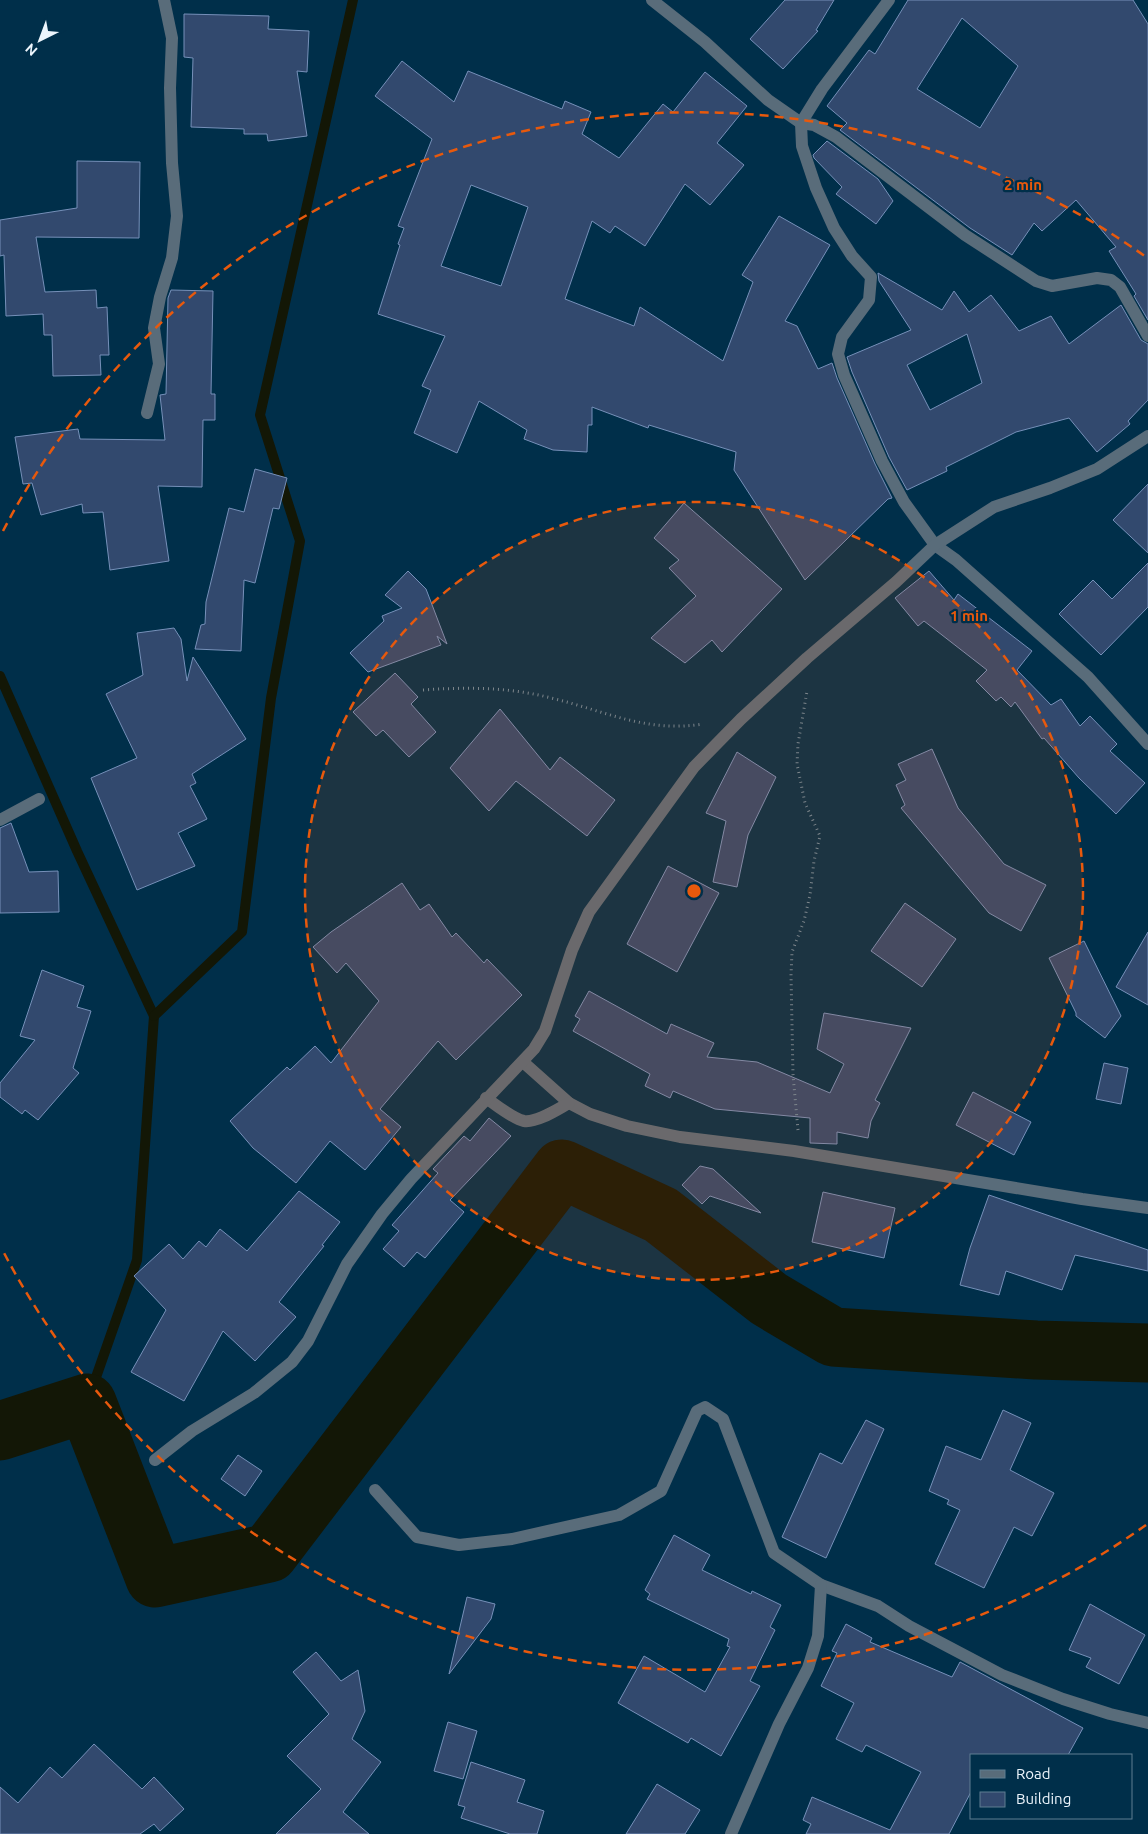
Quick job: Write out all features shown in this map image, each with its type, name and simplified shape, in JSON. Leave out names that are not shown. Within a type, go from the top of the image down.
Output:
[{"type":"street","points":[[146,413],[159,364],[154,328],[160,297],[172,258],[177,216],[172,163],[170,107],[172,38],[164,0]]},
{"type":"street","points":[[652,0],[705,42],[768,100],[801,123],[814,125],[836,137],[965,235],[1036,280],[1052,286],[1097,278],[1111,280],[1120,287],[1148,336]]},
{"type":"street","points":[[889,0],[822,89],[801,123],[802,146],[816,188],[834,228],[852,256],[871,277],[869,300],[842,337],[838,354],[844,375],[886,469],[904,502],[935,545],[956,560],[1071,662],[1102,692],[1148,744]]},
{"type":"street","points":[[156,1460],[192,1431],[254,1393],[292,1362],[308,1341],[347,1264],[382,1214],[410,1179],[534,1049],[545,1031],[572,950],[589,912],[694,767],[741,719],[807,658],[896,582],[935,545],[994,508],[1050,488],[1097,468],[1148,436]]},
{"type":"street","points":[[0,820],[39,799]]},
{"type":"street","points":[[523,1062],[569,1103],[608,1121],[655,1132],[794,1151],[1082,1199],[1148,1208]]},
{"type":"street","points":[[486,1098],[507,1113],[525,1121],[540,1118],[569,1103]]},
{"type":"street","points":[[375,1490],[417,1537],[459,1545],[512,1540],[618,1515],[662,1491],[697,1411],[705,1407],[723,1419],[774,1553],[821,1585],[878,1606],[909,1626],[1002,1675],[1063,1699],[1110,1714],[1148,1723]]},
{"type":"street","points":[[731,1834],[779,1724],[808,1668],[818,1636],[821,1585]]},
{"type":"path","points":[[794,1151],[799,1127],[793,1076],[792,952],[804,921],[820,836],[805,803],[797,764],[798,744],[808,687],[807,658]]},
{"type":"path","points":[[423,690],[501,688],[552,698],[642,724],[690,726],[741,719]]},
{"type":"building","points":[[785,0],[834,0],[816,30],[818,31],[783,69],[750,39]]},
{"type":"building","points":[[908,0],[1133,0],[1148,24],[1148,320],[1134,296],[1136,294],[1109,251],[1116,247],[1076,200],[1042,231],[1034,223],[1012,255],[970,228],[840,130],[847,123],[827,106],[869,50],[875,54]],"holes":[[[962,18],[1018,66],[980,128],[917,89]]]},
{"type":"building","points":[[184,14],[269,16],[268,29],[309,31],[307,72],[297,71],[307,136],[268,141],[267,134],[244,134],[244,129],[191,127],[193,58],[184,57]]},
{"type":"building","points":[[402,61],[454,102],[468,71],[562,109],[565,101],[591,112],[582,134],[619,158],[663,104],[673,112],[705,72],[747,106],[717,143],[744,165],[710,205],[685,184],[645,246],[615,226],[610,233],[592,221],[565,299],[634,326],[640,307],[723,361],[753,282],[742,275],[779,216],[830,245],[785,321],[797,326],[818,369],[832,363],[875,464],[892,498],[888,499],[805,580],[734,470],[736,452],[649,425],[648,428],[592,407],[592,425],[588,425],[587,452],[553,450],[524,439],[527,430],[479,401],[457,453],[414,433],[431,390],[422,386],[445,336],[378,314],[404,228],[398,226],[432,139],[375,96]],"holes":[[[471,185],[528,207],[501,286],[441,266]]]},
{"type":"building","points":[[827,141],[878,179],[893,201],[876,224],[836,194],[842,187],[814,158],[813,155]]},
{"type":"building","points":[[77,161],[140,162],[139,238],[36,237],[45,292],[96,290],[97,308],[107,307],[109,355],[100,355],[101,375],[53,376],[52,335],[44,335],[43,314],[6,316],[4,255],[0,256],[0,220],[77,208]]},
{"type":"building","points":[[878,273],[942,310],[954,291],[969,312],[991,295],[1019,331],[1051,316],[1069,344],[1121,305],[1141,340],[1148,344],[1148,400],[1128,421],[1130,424],[1097,452],[1069,418],[1016,432],[946,467],[947,471],[907,490],[889,457],[847,357],[911,330],[879,281]],"holes":[[[967,334],[982,383],[930,410],[907,365]]]},
{"type":"building","points":[[171,290],[213,291],[211,394],[215,394],[215,420],[203,420],[202,487],[158,486],[169,561],[110,570],[103,512],[83,513],[82,504],[41,515],[32,483],[23,484],[15,437],[78,429],[80,439],[165,440],[160,395],[166,394],[168,298]]},
{"type":"building","points":[[255,469],[287,478],[279,509],[273,508],[255,583],[244,580],[241,651],[195,649],[201,625],[205,624],[206,602],[229,508],[244,512]]},
{"type":"building","points":[[1148,484],[1148,553],[1113,520]]},
{"type":"building","points":[[684,503],[782,589],[722,652],[712,640],[685,663],[651,638],[696,596],[669,568],[679,560],[654,538]]},
{"type":"building","points":[[1148,563],[1148,607],[1101,655],[1059,614],[1093,580],[1112,599]]},
{"type":"building","points":[[408,571],[426,589],[447,644],[437,636],[441,645],[368,672],[350,653],[384,621],[382,616],[402,608],[385,595]]},
{"type":"building","points":[[929,571],[954,600],[958,594],[1032,651],[1017,670],[1051,705],[1061,699],[1080,726],[1090,716],[1117,744],[1110,751],[1145,783],[1116,814],[1079,778],[1044,738],[1042,739],[1015,702],[1011,707],[1001,697],[996,701],[976,681],[987,670],[924,621],[918,626],[895,598]]},
{"type":"building","points":[[174,628],[181,639],[187,681],[193,657],[246,739],[192,774],[196,783],[190,786],[207,819],[178,833],[195,866],[137,890],[91,778],[137,758],[106,694],[143,675],[137,633]]},
{"type":"building","points":[[395,673],[418,697],[411,704],[436,732],[409,757],[383,730],[376,736],[353,712]]},
{"type":"building","points":[[500,709],[550,770],[560,757],[615,800],[587,836],[516,781],[489,811],[450,768]]},
{"type":"building","points":[[932,749],[958,808],[1004,864],[1046,885],[1021,931],[989,913],[901,808],[905,805],[896,785],[906,780],[898,764]]},
{"type":"building","points":[[737,752],[776,777],[748,835],[737,887],[713,882],[726,821],[706,813]]},
{"type":"building","points":[[11,823],[29,872],[58,871],[59,912],[0,913],[0,828]]},
{"type":"building","points":[[668,866],[719,893],[677,972],[627,944]]},
{"type":"building","points":[[402,883],[420,910],[429,904],[452,937],[456,933],[484,963],[487,959],[522,995],[456,1060],[438,1041],[380,1109],[401,1127],[365,1170],[330,1141],[296,1183],[253,1148],[230,1121],[287,1067],[290,1070],[315,1046],[331,1063],[379,1001],[346,963],[337,973],[313,947],[331,932]]},
{"type":"building","points":[[905,903],[956,939],[922,987],[871,951]]},
{"type":"building","points":[[1148,932],[1148,1005],[1116,987]]},
{"type":"building","points":[[1084,941],[1121,1016],[1105,1038],[1076,1016],[1049,958]]},
{"type":"building","points":[[42,970],[84,986],[77,1007],[91,1011],[73,1068],[79,1073],[38,1120],[25,1110],[22,1114],[0,1097],[0,1083],[35,1040],[20,1036]]},
{"type":"building","points":[[589,991],[667,1034],[671,1024],[714,1043],[707,1057],[757,1062],[830,1093],[844,1064],[817,1049],[824,1013],[911,1028],[875,1100],[880,1103],[871,1121],[868,1138],[837,1132],[837,1144],[810,1143],[810,1118],[715,1109],[673,1091],[670,1098],[645,1086],[650,1074],[573,1031],[580,1019],[575,1016]]},
{"type":"building","points":[[1104,1063],[1128,1068],[1121,1104],[1096,1099]]},
{"type":"building","points":[[973,1092],[1031,1122],[1014,1155],[956,1125]]},
{"type":"building","points":[[489,1118],[511,1136],[450,1200],[464,1212],[425,1258],[417,1252],[404,1267],[383,1249],[399,1231],[392,1225],[438,1173],[433,1169],[464,1136],[470,1141]]},
{"type":"building","points":[[700,1166],[713,1169],[761,1213],[710,1196],[702,1204],[682,1185]]},
{"type":"building","points":[[299,1191],[340,1222],[322,1245],[324,1246],[279,1302],[296,1317],[255,1361],[223,1331],[184,1401],[131,1372],[166,1310],[134,1276],[169,1244],[183,1259],[199,1241],[206,1247],[220,1229],[247,1251]]},
{"type":"building","points":[[823,1192],[895,1208],[884,1258],[812,1242]]},
{"type":"building","points":[[989,1195],[1148,1250],[1148,1271],[1075,1255],[1062,1290],[1006,1271],[999,1295],[960,1285],[970,1248]]},
{"type":"building","points":[[1003,1410],[1031,1423],[1010,1470],[1054,1493],[1032,1536],[1014,1527],[984,1588],[935,1564],[960,1510],[947,1504],[949,1500],[929,1491],[946,1446],[981,1460]]},
{"type":"building","points":[[866,1420],[884,1429],[826,1558],[782,1537],[820,1453],[842,1464]]},
{"type":"building","points":[[238,1455],[262,1471],[245,1496],[221,1479]]},
{"type":"building","points":[[674,1535],[710,1555],[702,1570],[751,1594],[752,1591],[781,1605],[770,1627],[775,1630],[750,1681],[760,1686],[721,1756],[691,1738],[688,1743],[618,1703],[644,1656],[705,1692],[730,1647],[727,1646],[729,1639],[647,1599],[650,1594],[645,1590]]},
{"type":"building","points":[[467,1597],[495,1604],[491,1619],[449,1674]]},
{"type":"building","points":[[1090,1604],[1145,1635],[1119,1684],[1086,1667],[1091,1658],[1069,1650]]},
{"type":"building","points":[[846,1624],[872,1638],[870,1642],[952,1677],[960,1662],[1083,1728],[1069,1754],[970,1754],[970,1794],[949,1834],[806,1834],[811,1824],[803,1820],[812,1797],[890,1830],[921,1772],[866,1745],[862,1752],[836,1739],[854,1703],[821,1686],[837,1653],[832,1651]]},
{"type":"building","points":[[316,1652],[341,1681],[358,1670],[365,1711],[352,1739],[381,1762],[343,1812],[369,1834],[276,1834],[321,1789],[287,1756],[329,1714],[293,1672]]},
{"type":"building","points":[[448,1722],[477,1731],[463,1779],[434,1771]]},
{"type":"building","points":[[94,1744],[142,1789],[154,1777],[184,1809],[160,1831],[154,1824],[140,1834],[0,1834],[0,1787],[18,1803],[50,1767],[62,1778]]},
{"type":"building","points":[[471,1762],[525,1780],[517,1802],[544,1811],[537,1834],[510,1834],[461,1818],[465,1807],[458,1805]]},
{"type":"building","points":[[657,1784],[700,1810],[685,1834],[626,1834]]},
{"type":"waterway","points":[[154,1016],[242,932],[271,698],[300,541],[260,415],[353,0]]},
{"type":"waterway","points":[[0,676],[77,851],[154,1016],[137,1260],[87,1403]]},
{"type":"waterway","points":[[0,1431],[87,1403],[155,1578],[269,1553],[562,1169],[661,1215],[769,1299],[833,1337],[1036,1350],[1148,1353]]}]
